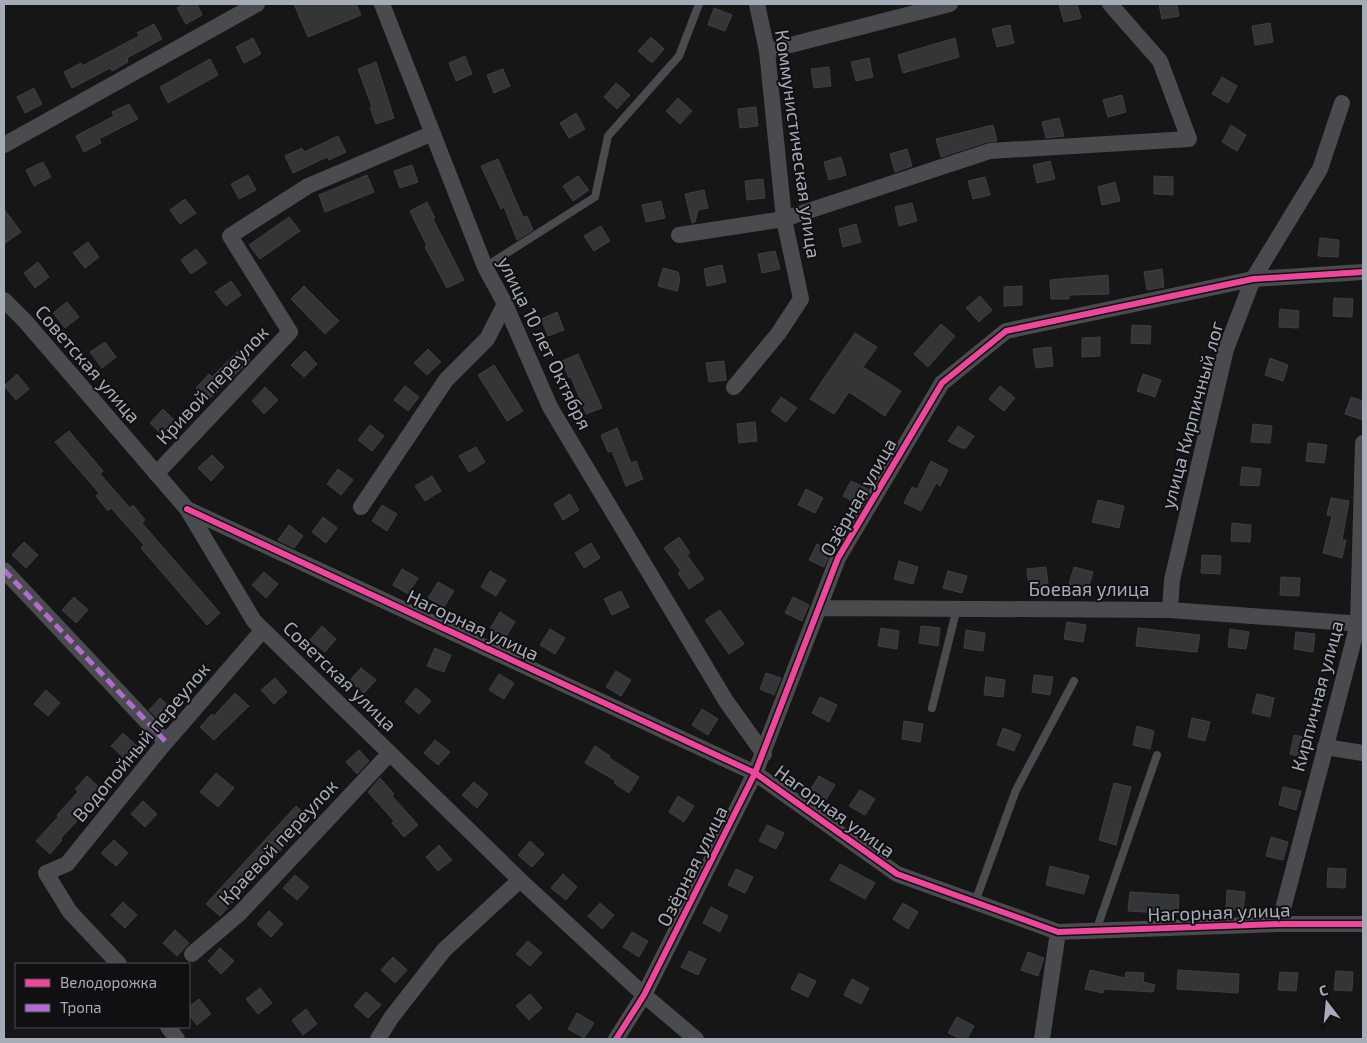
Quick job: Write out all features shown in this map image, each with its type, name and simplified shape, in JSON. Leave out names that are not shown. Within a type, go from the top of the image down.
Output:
[{"type":"street","points":[[4,145],[257,4]]},
{"type":"street","name":"улица 10 лет Октября","points":[[382,4],[485,268],[505,304],[550,407],[726,701],[764,754]]},
{"type":"street","name":"Коммунистическая улица","points":[[734,387],[778,334],[801,299],[784,219],[767,51],[757,4]]},
{"type":"street","points":[[767,51],[950,4]]},
{"type":"street","points":[[679,235],[784,219],[990,151],[1189,139],[1160,62],[1110,4]]},
{"type":"street","name":"улица Кирпичный лог","points":[[1170,610],[1172,580],[1226,350],[1253,280],[1320,169],[1342,103]]},
{"type":"street","name":"Кривой переулок","points":[[156,474],[290,332],[230,236],[308,186],[433,133]]},
{"type":"street","name":"Озёрная улица","points":[[616,1039],[644,995],[764,754],[838,558],[942,383],[1006,331],[1253,280],[1363,272]]},
{"type":"street","name":"Советская улица","points":[[4,300],[187,509],[254,621],[520,880],[644,995],[696,1039]]},
{"type":"street","points":[[361,507],[446,380],[486,339],[505,304]]},
{"type":"street","name":"Кирпичная улица","points":[[1279,924],[1325,747],[1361,624],[1363,443]]},
{"type":"street","name":"Нагорная улица","points":[[187,509],[755,773],[897,874],[1058,932],[1279,924],[1363,924]]},
{"type":"street","points":[[4,570],[166,742]]},
{"type":"street","name":"Боевая улица","points":[[819,608],[1170,610],[1361,624]]},
{"type":"street","name":"Водопойный переулок","points":[[118,963],[70,912],[46,873],[67,864],[166,742],[263,630]]},
{"type":"street","points":[[1325,747],[1363,753]]},
{"type":"street","name":"Краевой переулок","points":[[192,954],[239,914],[390,753]]},
{"type":"street","points":[[378,1039],[391,1018],[444,950],[520,880]]},
{"type":"street","points":[[1042,1039],[1058,932]]},
{"type":"street","points":[[169,1028],[177,1039]]},
{"type":"lane","points":[[485,268],[595,197],[608,136],[678,56],[698,4]]},
{"type":"lane","points":[[932,708],[957,608]]},
{"type":"lane","points":[[975,902],[1016,790],[1074,681]]},
{"type":"lane","points":[[1096,931],[1157,755]]},
{"type":"building","points":[[185,4],[197,4],[202,15],[186,24],[177,8]]},
{"type":"building","points":[[294,4],[356,4],[361,15],[308,37]]},
{"type":"building","points":[[1059,4],[1077,4],[1081,18],[1064,22]]},
{"type":"building","points":[[1159,4],[1177,4],[1179,16],[1162,19]]},
{"type":"building","points":[[714,8],[732,15],[725,31],[708,25]]},
{"type":"building","points":[[1270,23],[1273,42],[1255,45],[1252,26]]},
{"type":"building","points":[[154,24],[162,39],[127,58],[128,62],[112,71],[110,68],[72,88],[64,72],[81,63],[82,66],[139,36],[137,33]]},
{"type":"building","points":[[1010,25],[1014,43],[997,47],[992,29]]},
{"type":"building","points":[[651,37],[664,49],[652,63],[638,51]]},
{"type":"building","points":[[253,38],[261,54],[244,63],[236,47]]},
{"type":"building","points":[[955,38],[959,57],[903,73],[898,55]]},
{"type":"building","points":[[465,56],[472,74],[456,81],[449,63]]},
{"type":"building","points":[[869,58],[873,77],[856,81],[851,62]]},
{"type":"building","points":[[210,59],[218,75],[168,103],[160,87]]},
{"type":"building","points":[[376,62],[394,118],[376,124],[358,69]]},
{"type":"building","points":[[829,67],[831,86],[814,88],[811,69]]},
{"type":"building","points":[[503,69],[510,86],[494,93],[487,75]]},
{"type":"building","points":[[1222,77],[1237,86],[1228,103],[1212,94]]},
{"type":"building","points":[[616,83],[630,95],[617,109],[604,97]]},
{"type":"building","points":[[34,88],[42,104],[25,113],[17,97]]},
{"type":"building","points":[[1122,95],[1126,112],[1108,117],[1103,100]]},
{"type":"building","points":[[678,98],[692,111],[680,124],[666,111]]},
{"type":"building","points":[[129,104],[138,119],[99,139],[101,143],[84,152],[76,136],[114,116],[112,112]]},
{"type":"building","points":[[756,107],[758,126],[740,128],[738,109]]},
{"type":"building","points":[[576,113],[585,129],[569,138],[560,123]]},
{"type":"building","points":[[1059,118],[1064,136],[1046,138],[1042,122]]},
{"type":"building","points":[[993,125],[997,141],[987,142],[941,157],[936,139]]},
{"type":"building","points":[[1231,125],[1246,135],[1237,151],[1222,142]]},
{"type":"building","points":[[338,136],[346,152],[329,160],[327,157],[293,173],[285,156],[302,148],[304,152]]},
{"type":"building","points":[[907,149],[912,166],[895,172],[890,154]]},
{"type":"building","points":[[841,157],[846,175],[829,180],[824,162]]},
{"type":"building","points":[[498,159],[523,217],[527,216],[533,230],[517,240],[504,207],[501,209],[481,166]]},
{"type":"building","points":[[1050,161],[1055,179],[1037,183],[1033,165]]},
{"type":"building","points":[[43,162],[51,177],[34,186],[26,170]]},
{"type":"building","points":[[412,165],[418,182],[400,188],[394,171]]},
{"type":"building","points":[[248,175],[256,190],[239,199],[231,184]]},
{"type":"building","points":[[367,175],[374,192],[325,212],[319,195]]},
{"type":"building","points":[[578,176],[589,190],[573,201],[563,186]]},
{"type":"building","points":[[1154,176],[1173,177],[1173,195],[1154,194]]},
{"type":"building","points":[[985,177],[990,195],[973,199],[968,181]]},
{"type":"building","points":[[763,179],[765,198],[747,200],[745,181]]},
{"type":"building","points":[[1115,182],[1120,201],[1102,205],[1098,187]]},
{"type":"building","points":[[704,190],[708,208],[698,210],[695,222],[692,223],[685,194]]},
{"type":"building","points":[[185,199],[196,213],[180,224],[170,210]]},
{"type":"building","points":[[661,201],[665,218],[646,222],[642,205]]},
{"type":"building","points":[[427,202],[435,218],[433,219],[464,280],[447,288],[425,247],[427,246],[410,211]]},
{"type":"building","points":[[912,203],[917,221],[899,226],[895,207]]},
{"type":"building","points":[[4,209],[21,232],[4,244]]},
{"type":"building","points":[[289,217],[300,231],[260,259],[249,245]]},
{"type":"building","points":[[856,224],[861,242],[843,247],[839,229]]},
{"type":"building","points":[[601,226],[610,241],[594,251],[584,236]]},
{"type":"building","points":[[1320,238],[1339,240],[1338,257],[1318,256]]},
{"type":"building","points":[[88,242],[99,257],[85,268],[73,253]]},
{"type":"building","points":[[196,249],[207,263],[191,274],[181,260]]},
{"type":"building","points":[[775,251],[780,269],[762,273],[758,254]]},
{"type":"building","points":[[38,262],[49,277],[35,288],[24,273]]},
{"type":"building","points":[[722,265],[726,282],[707,286],[704,269]]},
{"type":"building","points":[[663,268],[678,272],[680,280],[677,291],[658,286]]},
{"type":"building","points":[[1162,269],[1164,287],[1147,290],[1144,272]]},
{"type":"building","points":[[1108,275],[1109,294],[1069,295],[1069,299],[1051,299],[1050,280]]},
{"type":"building","points":[[231,281],[241,295],[226,306],[215,292]]},
{"type":"building","points":[[304,286],[339,321],[325,334],[291,299]]},
{"type":"building","points":[[1022,286],[1022,305],[1004,306],[1004,287]]},
{"type":"building","points":[[980,296],[992,310],[979,322],[966,308]]},
{"type":"building","points":[[1334,298],[1353,299],[1352,317],[1333,316]]},
{"type":"building","points":[[67,302],[79,317],[65,328],[53,313]]},
{"type":"building","points":[[1280,309],[1299,311],[1298,328],[1279,327]]},
{"type":"building","points":[[557,312],[564,330],[548,336],[541,319]]},
{"type":"building","points":[[941,324],[955,336],[928,367],[914,354]]},
{"type":"building","points":[[1132,325],[1151,326],[1150,344],[1131,343]]},
{"type":"building","points":[[855,333],[877,347],[863,367],[901,391],[885,416],[849,392],[834,414],[810,399]]},
{"type":"building","points":[[1100,337],[1100,356],[1082,357],[1082,338]]},
{"type":"building","points":[[105,342],[116,357],[102,368],[90,352]]},
{"type":"building","points":[[1051,347],[1053,366],[1036,368],[1033,349]]},
{"type":"building","points":[[240,349],[250,360],[208,400],[196,388],[209,374],[212,377]]},
{"type":"building","points":[[428,349],[441,362],[427,375],[414,363]]},
{"type":"building","points":[[305,351],[317,364],[304,377],[291,365]]},
{"type":"building","points":[[578,354],[602,408],[586,414],[571,377],[569,378],[562,361]]},
{"type":"building","points":[[1270,358],[1288,365],[1283,381],[1265,375]]},
{"type":"building","points":[[724,361],[726,380],[709,382],[706,363]]},
{"type":"building","points":[[494,365],[523,411],[507,421],[478,375]]},
{"type":"building","points":[[17,374],[29,389],[16,400],[4,386]]},
{"type":"building","points":[[1143,374],[1161,380],[1155,397],[1137,391]]},
{"type":"building","points":[[405,386],[419,397],[408,411],[394,400]]},
{"type":"building","points":[[1000,386],[1015,398],[1004,411],[989,399]]},
{"type":"building","points":[[265,387],[278,400],[264,414],[252,401]]},
{"type":"building","points":[[781,397],[797,408],[786,422],[771,411]]},
{"type":"building","points":[[1351,397],[1363,401],[1363,420],[1345,414]]},
{"type":"building","points":[[163,409],[176,422],[162,435],[150,423]]},
{"type":"building","points":[[755,422],[757,441],[739,443],[737,424]]},
{"type":"building","points":[[1253,424],[1272,426],[1270,443],[1251,442]]},
{"type":"building","points":[[370,425],[384,436],[372,451],[358,440]]},
{"type":"building","points":[[958,426],[974,436],[966,448],[961,448],[948,441]]},
{"type":"building","points":[[617,428],[631,463],[636,461],[643,479],[626,486],[612,451],[608,452],[601,435]]},
{"type":"building","points":[[69,431],[103,471],[100,474],[130,508],[133,505],[145,520],[142,523],[220,613],[207,625],[141,548],[144,545],[111,508],[108,511],[96,496],[99,493],[55,442]]},
{"type":"building","points":[[1308,443],[1327,445],[1324,463],[1306,461]]},
{"type":"building","points":[[476,447],[485,462],[469,472],[459,456]]},
{"type":"building","points":[[212,455],[224,467],[211,481],[198,468]]},
{"type":"building","points":[[931,461],[948,470],[940,486],[936,483],[921,511],[904,503],[912,487],[917,489]]},
{"type":"building","points":[[1242,467],[1261,469],[1259,486],[1240,485]]},
{"type":"building","points":[[338,469],[353,480],[341,495],[327,484]]},
{"type":"building","points":[[432,476],[441,491],[425,501],[415,486]]},
{"type":"building","points":[[851,481],[868,489],[858,504],[843,496]]},
{"type":"building","points":[[806,489],[823,498],[815,513],[798,505]]},
{"type":"building","points":[[570,494],[579,510],[563,520],[554,504]]},
{"type":"building","points":[[1331,498],[1349,501],[1342,540],[1346,540],[1342,558],[1323,553],[1332,516],[1327,515]]},
{"type":"building","points":[[1098,500],[1124,506],[1119,528],[1092,522]]},
{"type":"building","points":[[382,505],[397,514],[387,531],[372,521]]},
{"type":"building","points":[[323,517],[337,528],[326,543],[312,532]]},
{"type":"building","points":[[1232,523],[1251,525],[1250,542],[1231,541]]},
{"type":"building","points":[[289,525],[303,536],[294,548],[278,540]]},
{"type":"building","points":[[679,537],[690,553],[687,555],[704,579],[689,589],[678,573],[681,571],[664,548]]},
{"type":"building","points":[[24,542],[38,555],[26,568],[12,555]]},
{"type":"building","points":[[591,543],[600,558],[584,568],[575,553]]},
{"type":"building","points":[[817,544],[831,551],[824,567],[809,560]]},
{"type":"building","points":[[1202,555],[1221,556],[1220,574],[1201,573]]},
{"type":"building","points":[[899,561],[918,567],[913,584],[894,579]]},
{"type":"building","points":[[1046,567],[1048,584],[1029,587],[1027,569]]},
{"type":"building","points":[[1074,567],[1093,572],[1088,589],[1069,584]]},
{"type":"building","points":[[402,569],[418,578],[408,594],[393,585]]},
{"type":"building","points":[[490,571],[506,580],[496,596],[481,587]]},
{"type":"building","points":[[948,571],[967,576],[962,593],[943,588]]},
{"type":"building","points":[[264,572],[278,584],[266,598],[252,585]]},
{"type":"building","points":[[1281,577],[1300,578],[1299,596],[1280,595]]},
{"type":"building","points":[[438,582],[454,591],[444,607],[428,598]]},
{"type":"building","points":[[621,591],[629,607],[612,615],[604,599]]},
{"type":"building","points":[[74,597],[88,610],[76,623],[62,610]]},
{"type":"building","points":[[793,597],[809,605],[802,621],[785,613]]},
{"type":"building","points":[[720,610],[744,644],[729,654],[705,620]]},
{"type":"building","points":[[500,612],[515,622],[505,638],[490,629]]},
{"type":"building","points":[[1067,622],[1086,625],[1083,642],[1064,639]]},
{"type":"building","points":[[322,626],[336,639],[325,652],[310,640]]},
{"type":"building","points":[[921,626],[940,628],[938,646],[919,643]]},
{"type":"building","points":[[881,628],[899,631],[897,649],[878,646]]},
{"type":"building","points":[[1138,628],[1200,635],[1197,652],[1136,646]]},
{"type":"building","points":[[550,629],[565,638],[555,654],[540,645]]},
{"type":"building","points":[[1230,629],[1249,632],[1246,649],[1228,647]]},
{"type":"building","points":[[966,630],[985,633],[983,651],[964,648]]},
{"type":"building","points":[[1296,632],[1315,634],[1313,652],[1294,649]]},
{"type":"building","points":[[435,648],[451,655],[444,672],[427,666]]},
{"type":"building","points":[[361,668],[376,680],[364,693],[349,681]]},
{"type":"building","points":[[616,671],[631,680],[621,696],[606,687]]},
{"type":"building","points":[[766,673],[781,678],[774,695],[760,689]]},
{"type":"building","points":[[499,674],[514,683],[504,699],[489,690]]},
{"type":"building","points":[[1034,675],[1053,677],[1050,695],[1032,692]]},
{"type":"building","points":[[986,677],[1005,680],[1003,697],[984,695]]},
{"type":"building","points":[[275,678],[287,692],[274,704],[261,690]]},
{"type":"building","points":[[416,688],[431,701],[419,714],[405,702]]},
{"type":"building","points":[[46,690],[60,703],[48,716],[34,704]]},
{"type":"building","points":[[235,693],[249,706],[214,740],[200,727],[212,714],[214,716]]},
{"type":"building","points":[[1257,694],[1274,698],[1270,717],[1252,713]]},
{"type":"building","points":[[820,697],[837,705],[829,722],[812,713]]},
{"type":"building","points":[[160,698],[174,711],[162,723],[149,710]]},
{"type":"building","points":[[702,709],[718,719],[708,735],[692,725]]},
{"type":"building","points":[[1192,718],[1210,722],[1205,741],[1188,737]]},
{"type":"building","points":[[904,721],[923,724],[920,742],[902,739]]},
{"type":"building","points":[[1137,726],[1154,731],[1150,749],[1133,745]]},
{"type":"building","points":[[1003,728],[1021,735],[1014,751],[997,745]]},
{"type":"building","points":[[123,733],[137,746],[125,759],[111,746]]},
{"type":"building","points":[[1294,735],[1312,739],[1307,758],[1290,754]]},
{"type":"building","points":[[435,740],[450,752],[438,765],[424,753]]},
{"type":"building","points":[[595,746],[610,756],[609,758],[639,777],[629,793],[614,783],[616,781],[585,763]]},
{"type":"building","points":[[359,750],[369,761],[357,774],[346,762]]},
{"type":"building","points":[[216,773],[234,788],[218,807],[200,792]]},
{"type":"building","points":[[87,776],[101,789],[80,812],[83,815],[60,839],[62,840],[50,854],[36,841],[78,792],[75,789]]},
{"type":"building","points":[[819,776],[835,785],[825,801],[809,792]]},
{"type":"building","points":[[380,778],[394,794],[392,796],[418,825],[404,837],[392,823],[394,821],[368,792]]},
{"type":"building","points":[[474,782],[488,794],[477,808],[462,795]]},
{"type":"building","points":[[1114,783],[1131,787],[1116,845],[1099,840]]},
{"type":"building","points":[[1283,787],[1301,791],[1296,810],[1279,805]]},
{"type":"building","points":[[860,790],[875,799],[865,815],[849,806]]},
{"type":"building","points":[[678,796],[694,806],[684,822],[669,812]]},
{"type":"building","points":[[143,801],[157,814],[145,827],[131,814]]},
{"type":"building","points":[[296,806],[310,819],[220,916],[206,904]]},
{"type":"building","points":[[767,825],[784,833],[776,849],[759,841]]},
{"type":"building","points":[[1271,837],[1288,842],[1283,860],[1266,856]]},
{"type":"building","points":[[114,840],[128,853],[116,866],[101,853]]},
{"type":"building","points":[[530,841],[544,854],[532,867],[518,855]]},
{"type":"building","points":[[439,845],[452,860],[438,871],[426,857]]},
{"type":"building","points":[[840,864],[875,883],[865,899],[830,880]]},
{"type":"building","points":[[1050,866],[1089,876],[1084,894],[1046,885]]},
{"type":"building","points":[[1328,868],[1346,869],[1345,888],[1327,887]]},
{"type":"building","points":[[736,869],[753,877],[745,893],[728,885]]},
{"type":"building","points":[[563,874],[577,887],[566,900],[551,888]]},
{"type":"building","points":[[295,875],[309,887],[297,900],[283,888]]},
{"type":"building","points":[[1227,890],[1245,892],[1243,911],[1226,909]]},
{"type":"building","points":[[1130,892],[1179,895],[1178,914],[1128,911]]},
{"type":"building","points":[[123,902],[137,915],[125,928],[111,915]]},
{"type":"building","points":[[600,903],[614,915],[602,929],[588,916]]},
{"type":"building","points":[[903,903],[918,912],[908,929],[893,919]]},
{"type":"building","points":[[711,907],[728,916],[720,932],[703,923]]},
{"type":"building","points":[[269,911],[283,924],[271,937],[257,924]]},
{"type":"building","points":[[175,930],[189,943],[177,956],[163,943]]},
{"type":"building","points":[[632,932],[648,941],[639,957],[623,947]]},
{"type":"building","points":[[528,941],[542,953],[530,966],[516,954]]},
{"type":"building","points":[[220,948],[234,961],[221,974],[208,961]]},
{"type":"building","points":[[689,951],[706,959],[698,975],[681,967]]},
{"type":"building","points":[[1028,952],[1044,958],[1038,976],[1021,970]]},
{"type":"building","points":[[393,957],[407,970],[395,983],[381,970]]},
{"type":"building","points":[[1090,970],[1125,978],[1126,972],[1144,973],[1143,982],[1155,985],[1153,992],[1104,989],[1103,993],[1085,989]]},
{"type":"building","points":[[1178,970],[1239,974],[1238,993],[1177,989]]},
{"type":"building","points":[[1336,971],[1353,972],[1352,991],[1334,990]]},
{"type":"building","points":[[1280,972],[1298,973],[1296,991],[1278,990]]},
{"type":"building","points":[[799,973],[816,981],[808,997],[791,989]]},
{"type":"building","points":[[852,979],[869,988],[861,1004],[844,995]]},
{"type":"building","points":[[260,988],[272,1003],[258,1014],[246,999]]},
{"type":"building","points":[[366,992],[381,1005],[368,1018],[354,1006]]},
{"type":"building","points":[[530,994],[542,1008],[529,1020],[516,1006]]},
{"type":"building","points":[[199,999],[211,1014],[197,1025],[190,1016],[190,1006]]},
{"type":"building","points":[[306,1009],[317,1024],[303,1035],[292,1020]]},
{"type":"building","points":[[577,1013],[594,1023],[584,1038],[568,1029]]},
{"type":"building","points":[[957,1017],[974,1026],[967,1039],[961,1039],[948,1033]]},
{"type":"marked path","points":[[4,570],[166,742]]},
{"type":"cycle path","points":[[616,1039],[644,995],[755,773],[838,558],[942,383],[1006,331],[1253,279],[1363,272]]},
{"type":"cycle path","points":[[187,509],[755,773],[897,874],[1058,932],[1279,924],[1363,924]]}]
